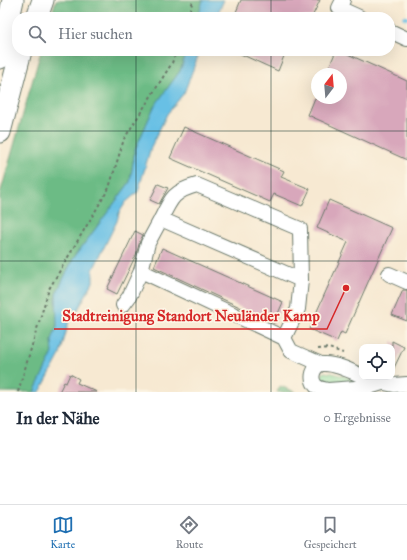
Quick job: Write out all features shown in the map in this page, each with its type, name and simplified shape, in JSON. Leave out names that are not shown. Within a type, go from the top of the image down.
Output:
[{"type":"highway","points":[[0,58],[13,0]]},
{"type":"highway","points":[[30,12],[33,0]]},
{"type":"highway","points":[[39,12],[43,0]]},
{"type":"highway","points":[[0,132],[20,56]]},
{"type":"highway","points":[[15,75],[22,56]]},
{"type":"street","points":[[343,0],[339,8],[348,12]]},
{"type":"street","points":[[395,33],[407,39]]},
{"type":"street","points":[[123,305],[129,297],[141,271],[148,243],[160,219],[173,198],[182,189],[197,185],[300,229],[301,280],[298,309],[284,338]]},
{"type":"street","points":[[160,219],[301,280]]},
{"type":"street","points":[[141,271],[284,338],[292,351],[321,364],[335,366],[370,383]]},
{"type":"street","points":[[389,274],[407,282]]},
{"type":"street","points":[[321,364],[317,366],[312,376],[313,382],[322,389],[328,390],[370,383],[394,385],[407,384]]},
{"type":"path","points":[[189,12],[193,0]]},
{"type":"path","points":[[18,392],[49,288],[109,188],[124,139],[172,63],[174,56]]},
{"type":"green space","points":[[56,0],[203,0],[199,12],[52,12]]},
{"type":"green space","points":[[40,56],[185,56],[180,71],[154,107],[135,150],[130,182],[73,259],[56,294],[57,326],[52,340],[53,353],[34,392],[0,392],[0,194]]},
{"type":"green space","points":[[324,372],[353,378],[354,380],[353,383],[326,382],[323,381],[321,377]]},
{"type":"green space","points":[[280,386],[296,392],[277,392]]},
{"type":"water","points":[[203,0],[224,0],[218,12],[199,12]]},
{"type":"water","points":[[185,56],[198,56],[184,93],[167,114],[151,147],[138,192],[126,202],[119,213],[117,221],[93,270],[93,282],[76,313],[69,321],[60,355],[40,392],[34,392],[53,353],[52,340],[57,326],[56,294],[73,259],[130,182],[135,150],[154,107],[180,71]]},
{"type":"building","points":[[241,0],[320,0],[314,12],[236,12]]},
{"type":"building","points":[[245,56],[284,56],[278,71]]},
{"type":"building","points":[[334,56],[352,56],[407,81],[407,160],[308,115],[313,104],[347,104],[347,68],[329,68]]},
{"type":"building","points":[[184,127],[284,171],[281,177],[310,189],[302,206],[274,194],[270,202],[170,158]]},
{"type":"building","points":[[158,184],[168,188],[159,204],[150,200]]},
{"type":"building","points":[[329,200],[392,228],[345,334],[341,332],[337,341],[309,329],[348,242],[317,228]]},
{"type":"building","points":[[135,231],[143,235],[136,255],[117,294],[107,289]]},
{"type":"building","points":[[162,248],[283,302],[274,323],[154,267]]},
{"type":"building","points":[[403,290],[407,290],[407,321],[392,315]]},
{"type":"building","points":[[392,341],[404,347],[395,366],[395,344],[392,344]]},
{"type":"building","points":[[70,374],[79,379],[77,383],[97,392],[59,392],[64,382],[66,383]]},
{"type":"place","name":"Stadtreinigung Standort Neuländer Kamp","points":[[346,288]]}]
